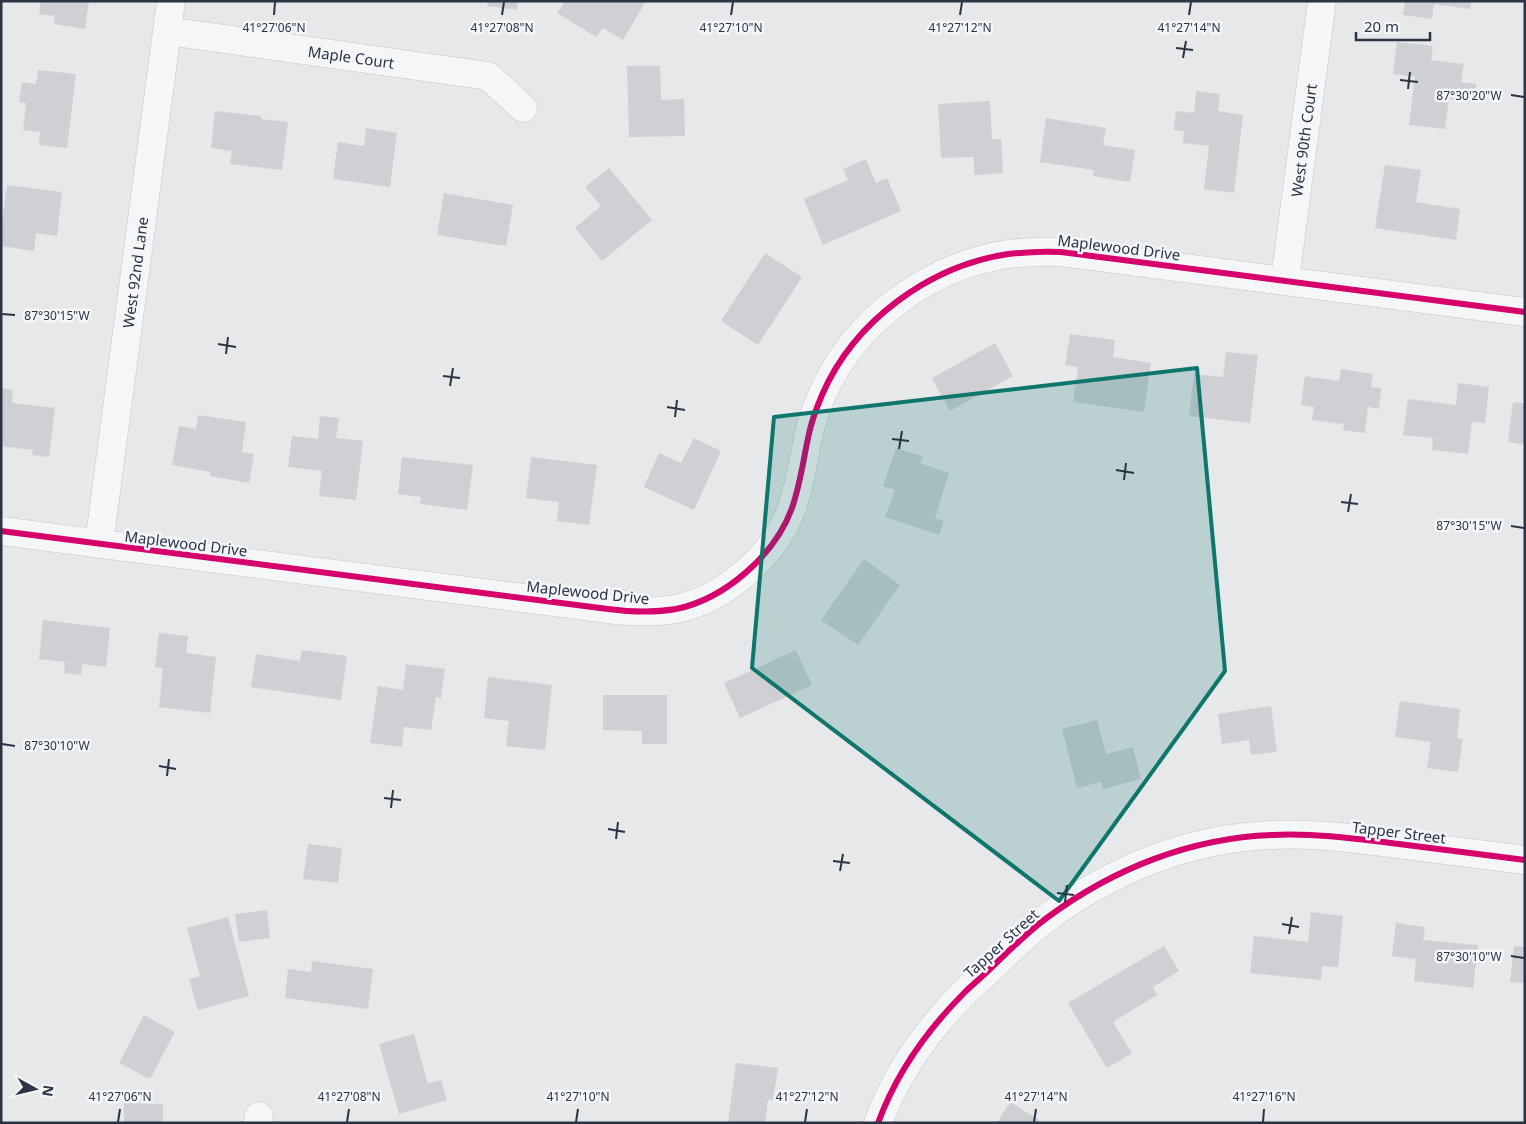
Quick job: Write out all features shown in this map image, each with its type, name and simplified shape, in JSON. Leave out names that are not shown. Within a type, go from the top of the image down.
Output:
[{"type":"street","name":"West 92nd Lane","points":[[99,544],[171,1]]},
{"type":"street","name":"West 90th Court","points":[[1285,280],[1322,1]]},
{"type":"street","name":"Maple Court","points":[[167,31],[488,76],[524,108]]},
{"type":"street","name":"Maplewood Drive","points":[[1,531],[632,612],[676,609],[695,603],[717,592],[752,566],[770,547],[784,527],[792,508],[814,416],[833,374],[860,335],[876,320],[912,291],[948,272],[1006,254],[1035,251],[1082,254],[1525,312]]},
{"type":"street","name":"Tapper Street","points":[[878,1123],[900,1075],[946,1013],[965,992],[1009,950],[1047,918],[1096,886],[1141,863],[1206,842],[1273,834],[1340,837],[1525,860]]},
{"type":"highlighted area","points":[[1197,368],[1225,671],[1059,901],[752,668],[774,417]]},
{"type":"building","points":[[41,1],[89,1],[85,29],[54,24],[55,16],[39,14]]},
{"type":"building","points":[[488,1],[518,1],[517,10],[487,6]]},
{"type":"building","points":[[565,1],[646,1],[623,40],[603,28],[596,37],[557,13]]},
{"type":"building","points":[[1405,1],[1471,1],[1470,9],[1434,4],[1432,19],[1403,15]]},
{"type":"building","points":[[1397,42],[1433,46],[1431,60],[1464,64],[1461,82],[1476,84],[1474,103],[1449,99],[1445,129],[1409,125],[1415,77],[1393,74]]},
{"type":"building","points":[[627,66],[660,66],[661,100],[684,99],[685,136],[629,137]]},
{"type":"building","points":[[38,70],[76,74],[67,148],[39,145],[40,132],[23,130],[26,103],[19,102],[22,82],[36,84]]},
{"type":"building","points":[[1196,91],[1220,94],[1218,111],[1243,115],[1234,193],[1204,189],[1209,146],[1183,143],[1184,131],[1174,130],[1176,111],[1194,113]]},
{"type":"building","points":[[990,101],[992,139],[1001,139],[1003,173],[974,175],[974,157],[941,158],[938,104]]},
{"type":"building","points":[[215,111],[261,116],[261,119],[288,122],[282,170],[230,164],[232,151],[211,148]]},
{"type":"building","points":[[1046,118],[1106,128],[1103,145],[1135,150],[1130,182],[1093,176],[1094,170],[1040,162]]},
{"type":"building","points":[[366,128],[397,133],[390,187],[333,179],[338,142],[364,146]]},
{"type":"building","points":[[866,159],[876,183],[887,178],[901,211],[823,245],[804,199],[848,180],[843,169]]},
{"type":"building","points":[[1385,165],[1421,170],[1416,202],[1460,209],[1456,240],[1375,228]]},
{"type":"building","points":[[609,168],[652,220],[602,261],[575,228],[601,206],[585,187]]},
{"type":"building","points":[[7,185],[62,192],[57,236],[36,233],[34,251],[1,246],[1,230]]},
{"type":"building","points":[[444,193],[513,205],[506,246],[437,235]]},
{"type":"building","points":[[765,253],[802,277],[758,345],[721,321]]},
{"type":"building","points":[[1070,334],[1115,340],[1113,357],[1151,363],[1144,412],[1073,402],[1078,367],[1065,365]]},
{"type":"building","points":[[995,343],[1013,376],[950,411],[932,378]]},
{"type":"building","points":[[1226,352],[1258,355],[1250,423],[1189,416],[1194,374],[1223,377]]},
{"type":"building","points":[[1341,369],[1373,374],[1371,387],[1381,388],[1379,409],[1368,407],[1365,433],[1343,430],[1344,424],[1312,420],[1314,407],[1301,405],[1305,376],[1339,381]]},
{"type":"building","points":[[1458,383],[1489,387],[1485,423],[1472,422],[1468,454],[1432,450],[1433,438],[1403,435],[1408,399],[1456,405]]},
{"type":"building","points":[[1,388],[13,390],[12,403],[55,408],[49,457],[32,455],[33,450],[1,446]]},
{"type":"building","points":[[1513,402],[1525,404],[1525,445],[1508,442]]},
{"type":"building","points":[[198,415],[246,422],[242,452],[254,454],[249,483],[210,476],[210,472],[172,465],[179,426],[196,429]]},
{"type":"building","points":[[320,416],[339,418],[336,438],[363,441],[356,500],[319,496],[322,471],[288,467],[292,436],[318,439]]},
{"type":"building","points":[[694,438],[721,451],[694,510],[644,487],[659,453],[681,463]]},
{"type":"building","points":[[896,448],[923,456],[920,463],[949,473],[935,518],[944,521],[939,535],[885,517],[895,490],[883,486]]},
{"type":"building","points":[[402,457],[473,465],[467,510],[420,504],[421,497],[398,494]]},
{"type":"building","points":[[531,457],[597,465],[589,525],[557,521],[559,502],[526,498]]},
{"type":"building","points":[[864,559],[900,585],[858,645],[821,620]]},
{"type":"building","points":[[43,620],[110,628],[106,667],[82,664],[81,675],[64,673],[65,662],[39,659]]},
{"type":"building","points":[[159,633],[188,636],[186,653],[216,657],[210,713],[159,707],[163,668],[155,667]]},
{"type":"building","points":[[302,650],[347,656],[341,700],[251,687],[256,654],[300,661]]},
{"type":"building","points":[[796,650],[812,685],[740,718],[724,683]]},
{"type":"building","points":[[406,664],[445,669],[441,698],[436,697],[431,730],[404,727],[402,747],[370,743],[378,686],[403,690]]},
{"type":"building","points":[[488,677],[552,685],[545,750],[506,746],[509,721],[484,718]]},
{"type":"building","points":[[603,695],[667,695],[667,744],[642,744],[642,731],[603,730]]},
{"type":"building","points":[[1400,701],[1460,709],[1457,738],[1463,739],[1458,772],[1427,768],[1431,742],[1395,737]]},
{"type":"building","points":[[1271,706],[1277,752],[1251,755],[1249,740],[1222,744],[1218,714]]},
{"type":"building","points":[[1097,720],[1106,754],[1133,747],[1141,779],[1103,789],[1101,782],[1077,788],[1062,729]]},
{"type":"building","points":[[308,844],[342,848],[338,883],[303,879]]},
{"type":"building","points":[[267,910],[270,938],[239,942],[235,914]]},
{"type":"building","points":[[1311,912],[1343,916],[1338,967],[1322,966],[1321,980],[1250,973],[1254,936],[1308,942]]},
{"type":"building","points":[[228,917],[249,996],[198,1010],[189,979],[200,976],[187,928]]},
{"type":"building","points":[[1396,923],[1425,927],[1423,940],[1478,945],[1473,988],[1414,981],[1416,959],[1392,956]]},
{"type":"building","points":[[1164,946],[1179,971],[1153,987],[1157,995],[1113,1022],[1132,1053],[1107,1068],[1068,1003]]},
{"type":"building","points":[[1514,946],[1525,947],[1525,983],[1510,982]]},
{"type":"building","points":[[312,961],[373,969],[368,1009],[285,998],[288,969],[311,972]]},
{"type":"building","points":[[144,1015],[175,1032],[150,1079],[119,1063]]},
{"type":"building","points":[[414,1034],[428,1084],[441,1080],[447,1100],[399,1114],[379,1044]]},
{"type":"building","points":[[736,1063],[778,1068],[773,1100],[768,1100],[765,1123],[728,1123]]},
{"type":"building","points":[[1010,1102],[1039,1120],[1038,1123],[997,1123]]},
{"type":"building","points":[[124,1103],[163,1104],[163,1123],[124,1123]]},
{"type":"cycle path","points":[[1,531],[617,610],[642,612],[676,609],[694,604],[730,585],[761,558],[774,542],[792,508],[811,427],[820,400],[836,368],[853,343],[897,301],[923,284],[979,260],[1015,253],[1061,252],[1525,312]]},
{"type":"cycle path","points":[[878,1123],[894,1087],[914,1053],[938,1021],[968,989],[1025,935],[1048,917],[1099,884],[1154,859],[1212,842],[1241,837],[1317,835],[1525,860]]}]
